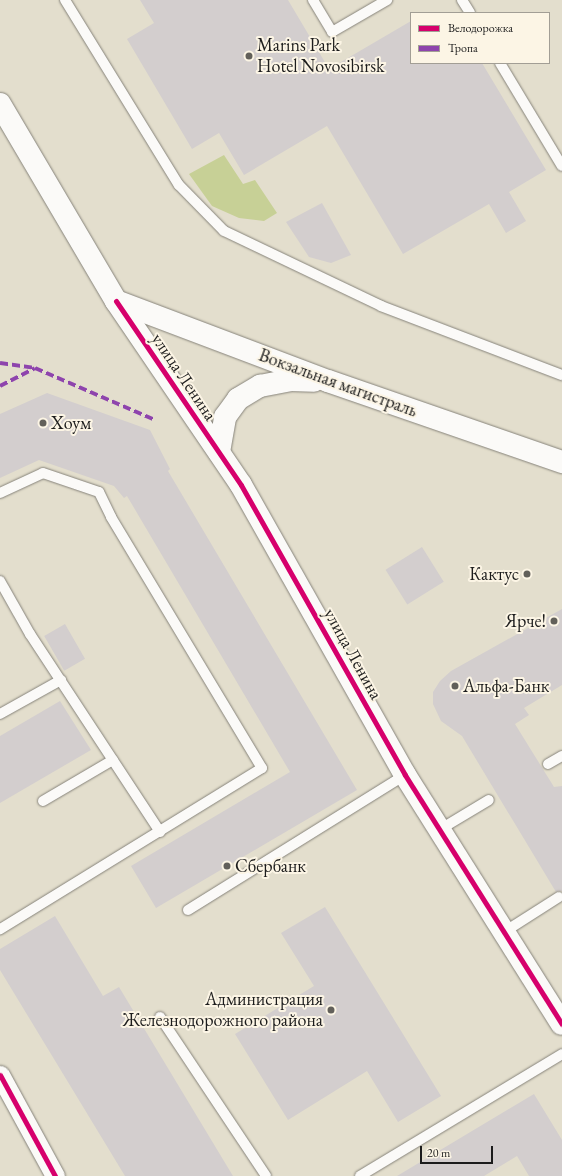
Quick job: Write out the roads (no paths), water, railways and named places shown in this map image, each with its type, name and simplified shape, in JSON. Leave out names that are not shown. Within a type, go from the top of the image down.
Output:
[{"type":"street","name":"улица Ленина","points":[[0,104],[116,301],[241,485],[405,775],[562,1024]]},
{"type":"street","name":"Вокзальная магистраль","points":[[116,301],[328,381],[562,462]]},
{"type":"street","points":[[219,452],[225,417],[238,400],[260,386],[291,380],[328,381]]},
{"type":"street","points":[[0,1075],[55,1176]]},
{"type":"lane","points":[[65,0],[179,185],[224,232],[381,306],[562,375]]},
{"type":"lane","points":[[313,0],[332,32],[387,0]]},
{"type":"lane","points":[[462,0],[469,12]]},
{"type":"lane","points":[[501,64],[562,166]]},
{"type":"lane","points":[[0,493],[42,473],[100,492],[111,516],[262,768],[0,929]]},
{"type":"lane","points":[[0,581],[61,680],[160,832]]},
{"type":"lane","points":[[0,714],[61,680]]},
{"type":"lane","points":[[548,764],[562,756]]},
{"type":"lane","points":[[42,801],[114,760]]},
{"type":"lane","points":[[188,910],[405,775]]},
{"type":"lane","points":[[439,830],[489,800]]},
{"type":"lane","points":[[504,932],[559,897]]},
{"type":"lane","points":[[160,1017],[266,1176]]},
{"type":"lane","points":[[360,1176],[562,1054]]},
{"type":"place","name":"Marins Park Hotel Novosibirsk","points":[[249,56]]},
{"type":"place","name":"Хоум","points":[[43,423]]},
{"type":"place","name":"Кактус","points":[[527,574]]},
{"type":"place","name":"Ярче!","points":[[554,621]]},
{"type":"place","name":"Альфа-Банк","points":[[455,686]]},
{"type":"place","name":"Сбербанк","points":[[227,866]]},
{"type":"place","name":"Администрация Железнодорожного района","points":[[331,1010]]}]
